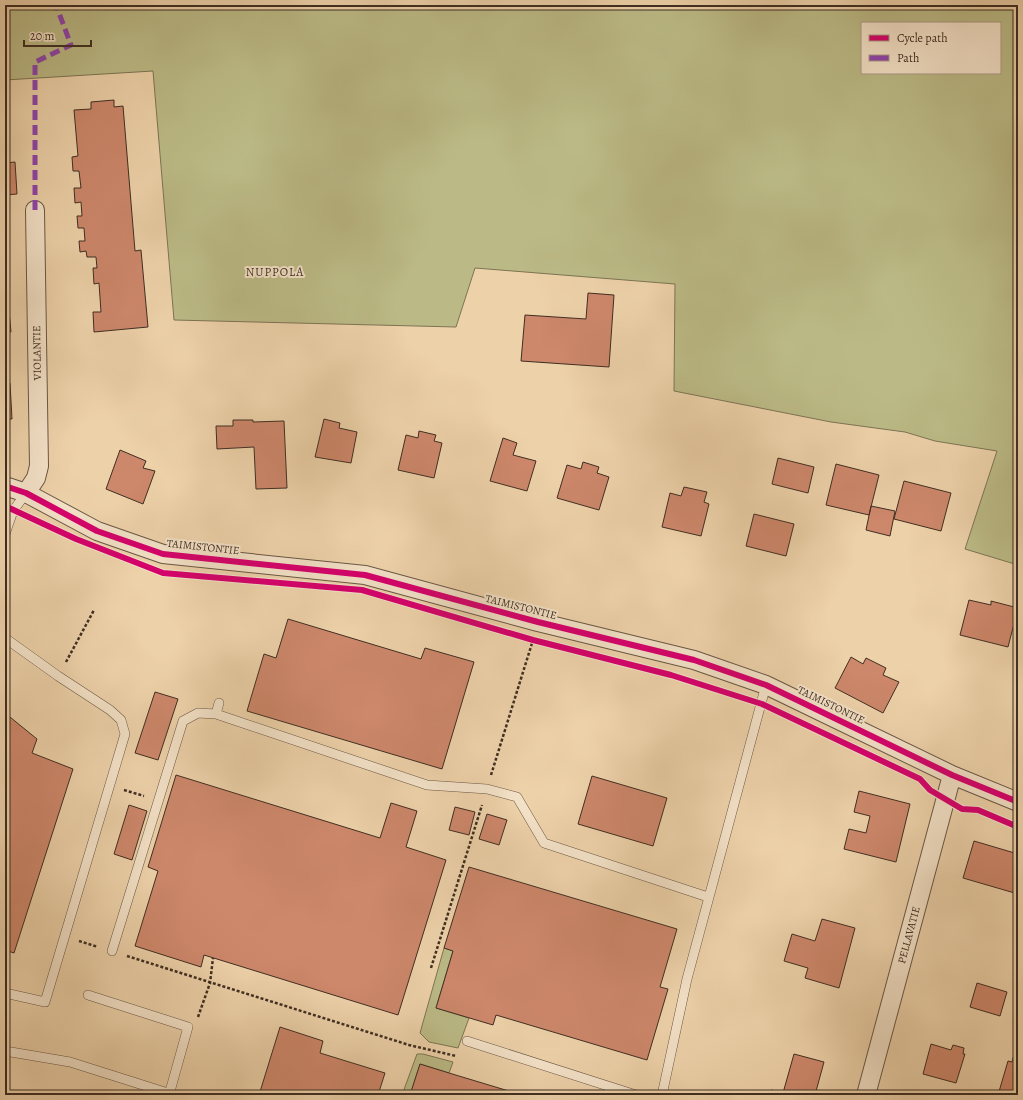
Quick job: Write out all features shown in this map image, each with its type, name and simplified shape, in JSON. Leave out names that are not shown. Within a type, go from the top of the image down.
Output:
[{"type":"street","name":"VIOLANTIE","points":[[26,493],[36,478],[39,466],[34,210]]},
{"type":"street","name":"TAIMISTONTIE","points":[[5,486],[26,493],[97,531],[163,554],[365,575],[508,614],[694,660],[766,684],[952,775],[1018,802]]},
{"type":"street","name":"PELLAVATIE","points":[[870,1094],[952,775]]},
{"type":"lane","points":[[5,534],[13,511],[26,493]]},
{"type":"lane","points":[[5,638],[58,676],[110,710],[121,720],[125,734],[45,1002],[5,993]]},
{"type":"lane","points":[[662,1095],[687,979],[766,684]]},
{"type":"lane","points":[[216,714],[219,703]]},
{"type":"lane","points":[[112,951],[183,721],[198,713],[216,714],[427,785],[487,789],[517,797],[544,843],[708,898]]},
{"type":"lane","points":[[5,1051],[70,1062],[168,1094],[188,1027],[88,995]]},
{"type":"lane","points":[[467,1041],[636,1095]]},
{"type":"path","points":[[73,648],[94,610]]},
{"type":"path","points":[[525,638],[539,642]]},
{"type":"path","points":[[64,936],[409,1045],[456,1056]]},
{"type":"path","points":[[188,1027],[200,1016],[210,983],[213,958]]},
{"type":"shaded area","points":[[5,5],[1018,5],[1018,565],[965,549],[997,451],[935,441],[905,432],[831,422],[674,391],[675,284],[475,268],[456,327],[174,320],[153,71],[5,80]]},
{"type":"shaded area","points":[[444,948],[453,951],[436,1008],[469,1018],[458,1048],[429,1042],[420,1033]]},
{"type":"shaded area","points":[[417,1054],[423,1054],[453,1062],[449,1073],[420,1064],[410,1095],[402,1095]]},
{"type":"building","points":[[114,100],[114,107],[123,106],[135,251],[141,250],[148,327],[94,332],[93,312],[101,312],[99,283],[94,284],[93,268],[97,268],[96,257],[87,257],[86,251],[80,252],[79,241],[85,241],[84,228],[78,228],[77,216],[82,216],[81,202],[75,203],[74,188],[81,188],[79,171],[73,171],[72,157],[78,156],[74,110],[91,109],[91,102]]},
{"type":"building","points":[[15,162],[17,194],[5,195],[5,163]]},
{"type":"building","points":[[588,293],[614,295],[609,367],[521,361],[525,315],[586,319]]},
{"type":"building","points":[[5,297],[8,297],[8,304],[5,304]]},
{"type":"building","points":[[5,311],[9,311],[11,332],[5,332]]},
{"type":"building","points":[[5,383],[10,383],[12,419],[5,419]]},
{"type":"building","points":[[324,419],[340,423],[339,428],[357,432],[351,463],[315,457]]},
{"type":"building","points":[[233,420],[253,420],[253,422],[284,421],[287,488],[256,489],[254,447],[217,449],[216,426],[233,426]]},
{"type":"building","points":[[419,431],[436,435],[434,441],[442,443],[434,478],[398,470],[406,435],[418,438]]},
{"type":"building","points":[[503,438],[517,443],[513,455],[536,461],[527,491],[490,481]]},
{"type":"building","points":[[120,450],[146,461],[143,468],[155,471],[143,504],[106,489]]},
{"type":"building","points":[[778,458],[814,467],[808,493],[772,484]]},
{"type":"building","points":[[583,462],[599,467],[597,473],[609,477],[599,510],[557,498],[567,465],[581,469]]},
{"type":"building","points":[[836,464],[879,475],[869,515],[826,505]]},
{"type":"building","points":[[904,481],[951,493],[941,531],[894,519]]},
{"type":"building","points":[[684,487],[707,492],[704,502],[709,504],[701,536],[662,527],[670,493],[681,496]]},
{"type":"building","points":[[871,506],[895,511],[890,536],[866,530]]},
{"type":"building","points":[[754,514],[794,524],[786,556],[746,546]]},
{"type":"building","points":[[969,600],[991,605],[991,601],[1018,608],[1008,647],[960,635]]},
{"type":"building","points":[[288,619],[421,659],[425,648],[474,662],[442,769],[247,711],[264,654],[276,658]]},
{"type":"building","points":[[851,657],[863,664],[866,658],[886,668],[883,675],[899,682],[883,713],[835,688]]},
{"type":"building","points":[[155,692],[178,699],[158,760],[135,753]]},
{"type":"building","points":[[5,713],[37,739],[32,753],[73,769],[14,953],[5,950]]},
{"type":"building","points":[[176,775],[380,838],[391,803],[417,811],[406,847],[446,860],[398,1015],[204,955],[201,967],[135,946],[158,871],[148,867]]},
{"type":"building","points":[[592,776],[667,798],[653,846],[578,824]]},
{"type":"building","points":[[859,791],[910,804],[896,862],[844,849],[849,829],[866,833],[870,816],[854,812]]},
{"type":"building","points":[[129,805],[147,811],[132,860],[114,854]]},
{"type":"building","points":[[455,807],[475,812],[469,835],[449,830]]},
{"type":"building","points":[[487,814],[507,820],[499,845],[479,839]]},
{"type":"building","points":[[974,841],[1018,854],[1018,894],[963,878]]},
{"type":"building","points":[[469,867],[677,929],[660,987],[668,989],[647,1060],[496,1015],[493,1025],[436,1008],[453,951],[444,948]]},
{"type":"building","points":[[822,919],[855,928],[839,988],[805,978],[808,968],[784,961],[792,934],[815,941]]},
{"type":"building","points":[[977,983],[1007,992],[1000,1016],[970,1007]]},
{"type":"building","points":[[280,1027],[323,1041],[320,1053],[385,1073],[378,1095],[259,1095]]},
{"type":"building","points":[[931,1044],[951,1050],[953,1045],[964,1048],[963,1054],[965,1054],[956,1083],[923,1074]]},
{"type":"building","points":[[1015,1051],[1018,1052],[1018,1095],[998,1095],[1008,1061],[1012,1062]]},
{"type":"building","points":[[794,1054],[824,1062],[815,1095],[769,1095],[771,1090],[783,1093]]},
{"type":"building","points":[[420,1064],[449,1073],[522,1095],[410,1095]]},
{"type":"marked path","points":[[35,210],[35,62],[71,45],[56,5]]},
{"type":"cycle path","points":[[5,486],[26,493],[97,531],[163,554],[365,575],[538,622],[694,660],[766,685],[952,775],[1018,802]]},
{"type":"cycle path","points":[[5,506],[76,539],[163,573],[362,590],[533,640],[671,675],[762,704],[920,779],[930,790],[962,809],[978,810],[1018,827]]},
{"type":"district","name":"NUPPOLA","points":[[275,272]]}]
